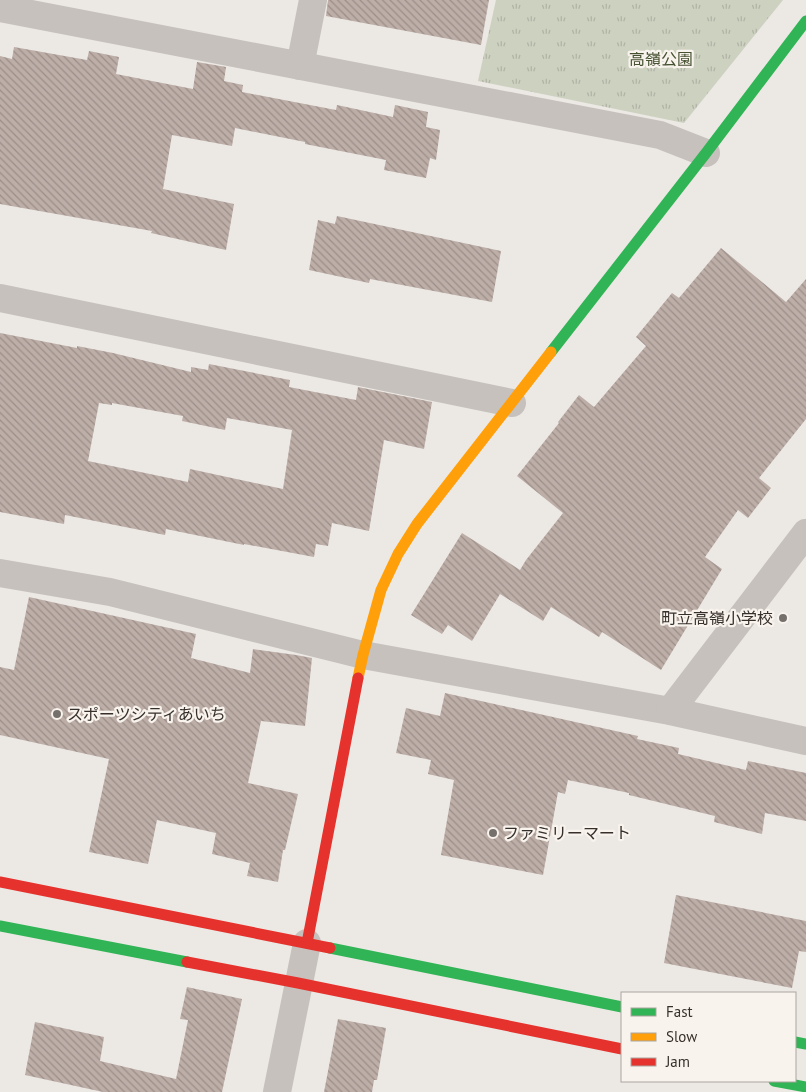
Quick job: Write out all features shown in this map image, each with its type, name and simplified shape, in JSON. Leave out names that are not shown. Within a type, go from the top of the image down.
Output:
[{"type":"street","points":[[300,66],[313,0]]},
{"type":"street","points":[[0,8],[660,135],[706,153]]},
{"type":"street","points":[[277,1092],[363,654],[381,590],[398,554],[417,524],[706,153],[806,21]]},
{"type":"street","points":[[0,298],[512,403]]},
{"type":"street","points":[[670,711],[806,533]]},
{"type":"street","points":[[0,573],[110,592],[363,654],[670,711],[806,741]]},
{"type":"street","points":[[0,882],[621,1007]]},
{"type":"street","points":[[0,926],[298,983],[621,1050]]},
{"type":"street","points":[[779,1082],[806,1087]]},
{"type":"green space","name":"高嶺公園","points":[[496,0],[783,0],[684,123],[478,81]]},
{"type":"building","points":[[328,0],[489,0],[481,45],[326,16]]},
{"type":"building","points":[[14,47],[87,60],[89,51],[119,57],[116,74],[193,89],[197,62],[226,67],[224,81],[243,85],[242,92],[336,110],[337,105],[393,117],[395,105],[428,112],[426,127],[440,130],[436,160],[430,158],[426,178],[384,170],[386,160],[235,128],[232,146],[172,135],[163,189],[234,204],[226,250],[151,233],[152,231],[0,204],[0,56],[12,59]]},
{"type":"building","points":[[337,216],[501,251],[492,302],[370,279],[369,283],[309,270],[318,220],[335,224]]},
{"type":"building","points":[[721,248],[786,302],[806,279],[806,419],[759,478],[771,488],[748,518],[738,510],[705,557],[722,569],[661,670],[602,632],[599,637],[551,607],[543,621],[500,594],[472,641],[448,625],[442,634],[411,615],[462,533],[520,570],[563,513],[517,476],[579,395],[594,407],[646,346],[636,337],[672,293],[679,298]]},
{"type":"building","points":[[0,333],[113,353],[191,372],[191,367],[208,370],[209,364],[290,380],[289,387],[356,400],[358,387],[432,402],[424,449],[384,440],[369,531],[332,523],[328,546],[316,544],[314,557],[166,529],[165,535],[65,515],[64,524],[0,512]],"holes":[[[99,403],[112,405],[112,403],[183,416],[182,421],[225,430],[227,418],[292,430],[283,489],[190,469],[188,482],[88,461]]]},
{"type":"building","points":[[29,597],[196,634],[191,658],[250,673],[253,649],[312,658],[305,726],[261,721],[248,783],[298,794],[285,850],[283,850],[278,882],[247,876],[250,863],[212,854],[216,833],[157,820],[148,864],[89,852],[109,759],[0,735],[0,667],[14,670]]},
{"type":"building","points":[[445,693],[638,736],[637,739],[679,748],[678,754],[746,770],[748,761],[806,773],[806,821],[765,813],[762,834],[714,822],[715,816],[629,795],[629,793],[568,780],[565,794],[558,792],[543,875],[441,855],[454,780],[428,774],[431,760],[396,753],[406,708],[440,716]]},
{"type":"building","points":[[676,895],[806,921],[806,952],[799,951],[792,988],[664,963]]},
{"type":"building","points":[[187,987],[242,999],[222,1092],[103,1092],[25,1075],[35,1022],[104,1037],[100,1061],[176,1079],[188,1020],[180,1019]]},
{"type":"building","points":[[338,1019],[386,1028],[377,1080],[374,1080],[372,1092],[324,1092]]},
{"type":"traffic: fast","points":[[551,352],[806,21]]},
{"type":"traffic: fast","points":[[0,926],[187,962]]},
{"type":"traffic: fast","points":[[330,948],[621,1007]]},
{"type":"traffic: fast","points":[[796,1042],[806,1044]]},
{"type":"traffic: fast","points":[[779,1082],[806,1087]]},
{"type":"traffic: slow","points":[[358,678],[381,590],[398,554],[417,524],[551,352]]},
{"type":"traffic: jam","points":[[307,943],[358,678]]},
{"type":"traffic: jam","points":[[0,882],[330,948]]},
{"type":"traffic: jam","points":[[187,962],[621,1049]]},
{"type":"place","name":"町立高嶺小学校","points":[[783,618]]},
{"type":"place","name":"スポーツシティあいち","points":[[57,714]]},
{"type":"place","name":"ファミリーマート","points":[[493,833]]}]
